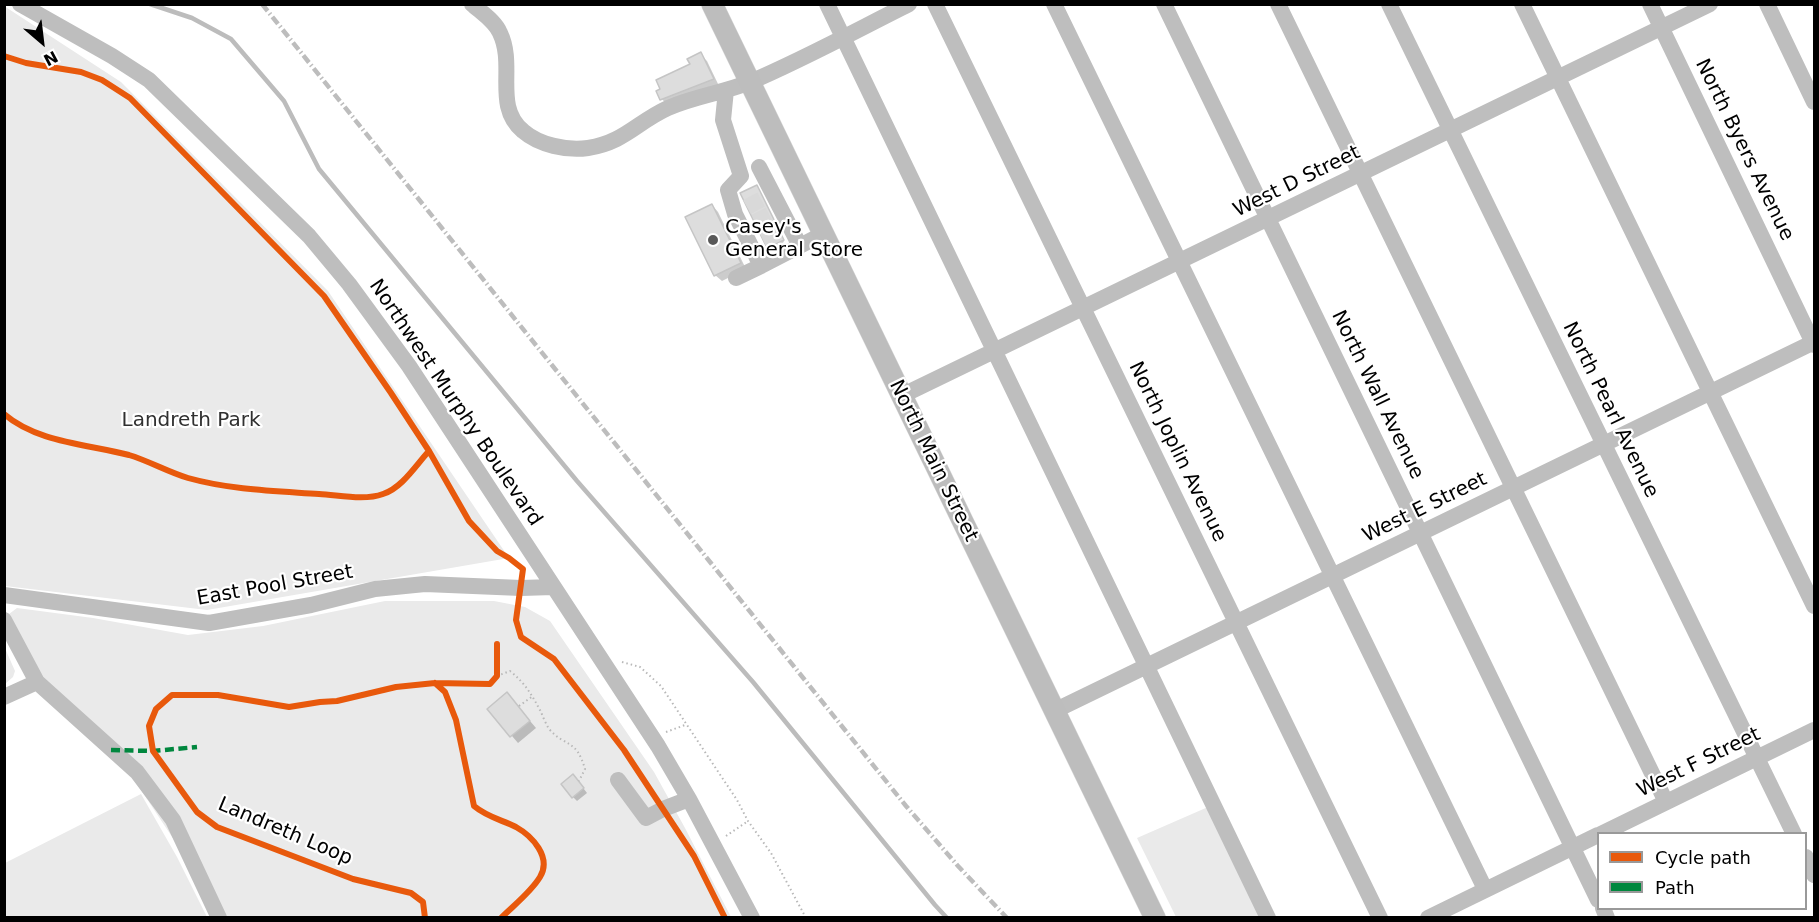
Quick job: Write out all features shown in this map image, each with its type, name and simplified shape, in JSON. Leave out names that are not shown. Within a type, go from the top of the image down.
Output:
[{"type":"main road","name":"North Main Street","points":[[711,4],[1155,918]]},
{"type":"street","name":"Northwest Murphy Boulevard","points":[[20,4],[112,56],[149,80],[309,236],[348,284],[409,366],[652,737],[689,800],[752,918]]},
{"type":"street","points":[[472,4],[496,26],[500,33],[508,64],[505,96],[510,117],[524,133],[556,146],[571,148],[588,148],[614,141],[665,110],[683,102],[749,82],[909,4]]},
{"type":"street","points":[[827,4],[1268,918]]},
{"type":"street","name":"North Joplin Avenue","points":[[935,4],[1380,918]]},
{"type":"street","points":[[1054,4],[1485,890]]},
{"type":"street","name":"North Wall Avenue","points":[[1164,4],[1597,896]]},
{"type":"street","points":[[1278,4],[1666,802]]},
{"type":"street","name":"North Pearl Avenue","points":[[1389,4],[1793,832]]},
{"type":"street","points":[[1522,4],[1815,606]]},
{"type":"street","name":"North Byers Avenue","points":[[1650,4],[1814,343]]},
{"type":"street","name":"West D Street","points":[[901,396],[1269,220],[1710,4]]},
{"type":"street","points":[[1767,4],[1815,102]]},
{"type":"street","points":[[726,90],[723,120],[741,176]]},
{"type":"street","points":[[761,266],[757,244],[728,190],[741,176],[784,154]]},
{"type":"street","points":[[759,167],[768,196],[785,230],[800,246]]},
{"type":"street","points":[[736,278],[823,234]]},
{"type":"street","name":"West E Street","points":[[1054,711],[1814,343]]},
{"type":"street","name":"East Pool Street","points":[[4,595],[209,623],[310,605],[375,589],[425,584],[553,587]]},
{"type":"street","points":[[4,620],[37,682],[137,771],[173,820],[219,918]]},
{"type":"street","points":[[4,697],[37,682]]},
{"type":"street","name":"West F Street","points":[[1604,832],[1815,730]]},
{"type":"street","points":[[618,780],[646,818],[689,800]]},
{"type":"street","name":"West F Street","points":[[1428,918],[1597,835]]},
{"type":"street","points":[[1807,859],[1815,875]]},
{"type":"path","points":[[605,665],[622,662],[640,667],[661,686],[771,853],[806,918]]},
{"type":"path","points":[[497,665],[497,676]]},
{"type":"path","points":[[490,684],[497,676],[510,671],[523,681],[548,728],[570,743],[581,754],[585,769],[579,781]]},
{"type":"path","points":[[519,706],[533,696]]},
{"type":"path","points":[[652,737],[685,725]]},
{"type":"path","points":[[713,844],[748,821]]},
{"type":"green space","name":"Landreth Park","points":[[4,6],[121,82],[328,291],[509,558],[207,610],[5,586]]},
{"type":"green space","points":[[385,601],[494,601],[525,607],[550,621],[654,772],[731,917],[217,917],[194,870],[129,772],[60,707],[5,617],[17,608],[93,618],[188,635],[263,626]]},
{"type":"green space","points":[[4,646],[15,671],[13,677],[5,684]]},
{"type":"green space","points":[[141,794],[177,857],[207,917],[5,917],[5,863]]},
{"type":"green space","points":[[1208,807],[1261,917],[1176,917],[1137,838]]},
{"type":"building","points":[[701,52],[714,79],[660,100],[656,91],[660,89],[656,80],[690,64],[687,59]]},
{"type":"building","points":[[757,185],[784,240],[767,248],[740,193]]},
{"type":"building","name":"Casey's General Store","points":[[712,204],[741,263],[714,276],[685,217]]},
{"type":"building","points":[[507,692],[530,721],[510,737],[487,709]]},
{"type":"building","points":[[573,774],[584,788],[572,798],[561,784]]},
{"type":"waterway","points":[[150,4],[192,18],[231,39],[284,101],[319,169],[577,481],[753,682],[947,918]]},
{"type":"tunnel","points":[[747,207],[764,198]]},
{"type":"tunnel","points":[[755,222],[771,214]]},
{"type":"tunnel","points":[[763,240],[780,232]]},
{"type":"railway","points":[[262,4],[906,806],[1007,918]]},
{"type":"marked path","points":[[111,750],[153,751],[197,747]]},
{"type":"cycle path","points":[[4,56],[26,63],[81,72],[102,80],[130,98],[324,296],[429,451],[469,521],[497,551],[523,569],[516,620],[521,637],[554,659],[624,750],[694,856],[725,918]]},
{"type":"cycle path","points":[[4,414],[17,424],[48,437],[129,455],[188,478],[254,489],[351,497],[376,496],[396,487],[429,451]]},
{"type":"cycle path","name":"Landreth Loop","points":[[425,918],[423,902],[411,893],[353,879],[217,827],[197,812],[153,751],[149,726],[156,709],[172,695],[218,695],[289,707],[337,701],[396,687],[435,683],[490,684],[497,676],[497,644]]},
{"type":"cycle path","points":[[435,683],[445,692],[456,720],[474,806],[522,831],[534,842],[544,862],[536,883],[501,918]]},
{"type":"place","name":"Casey's General Store","points":[[713,240]]}]
